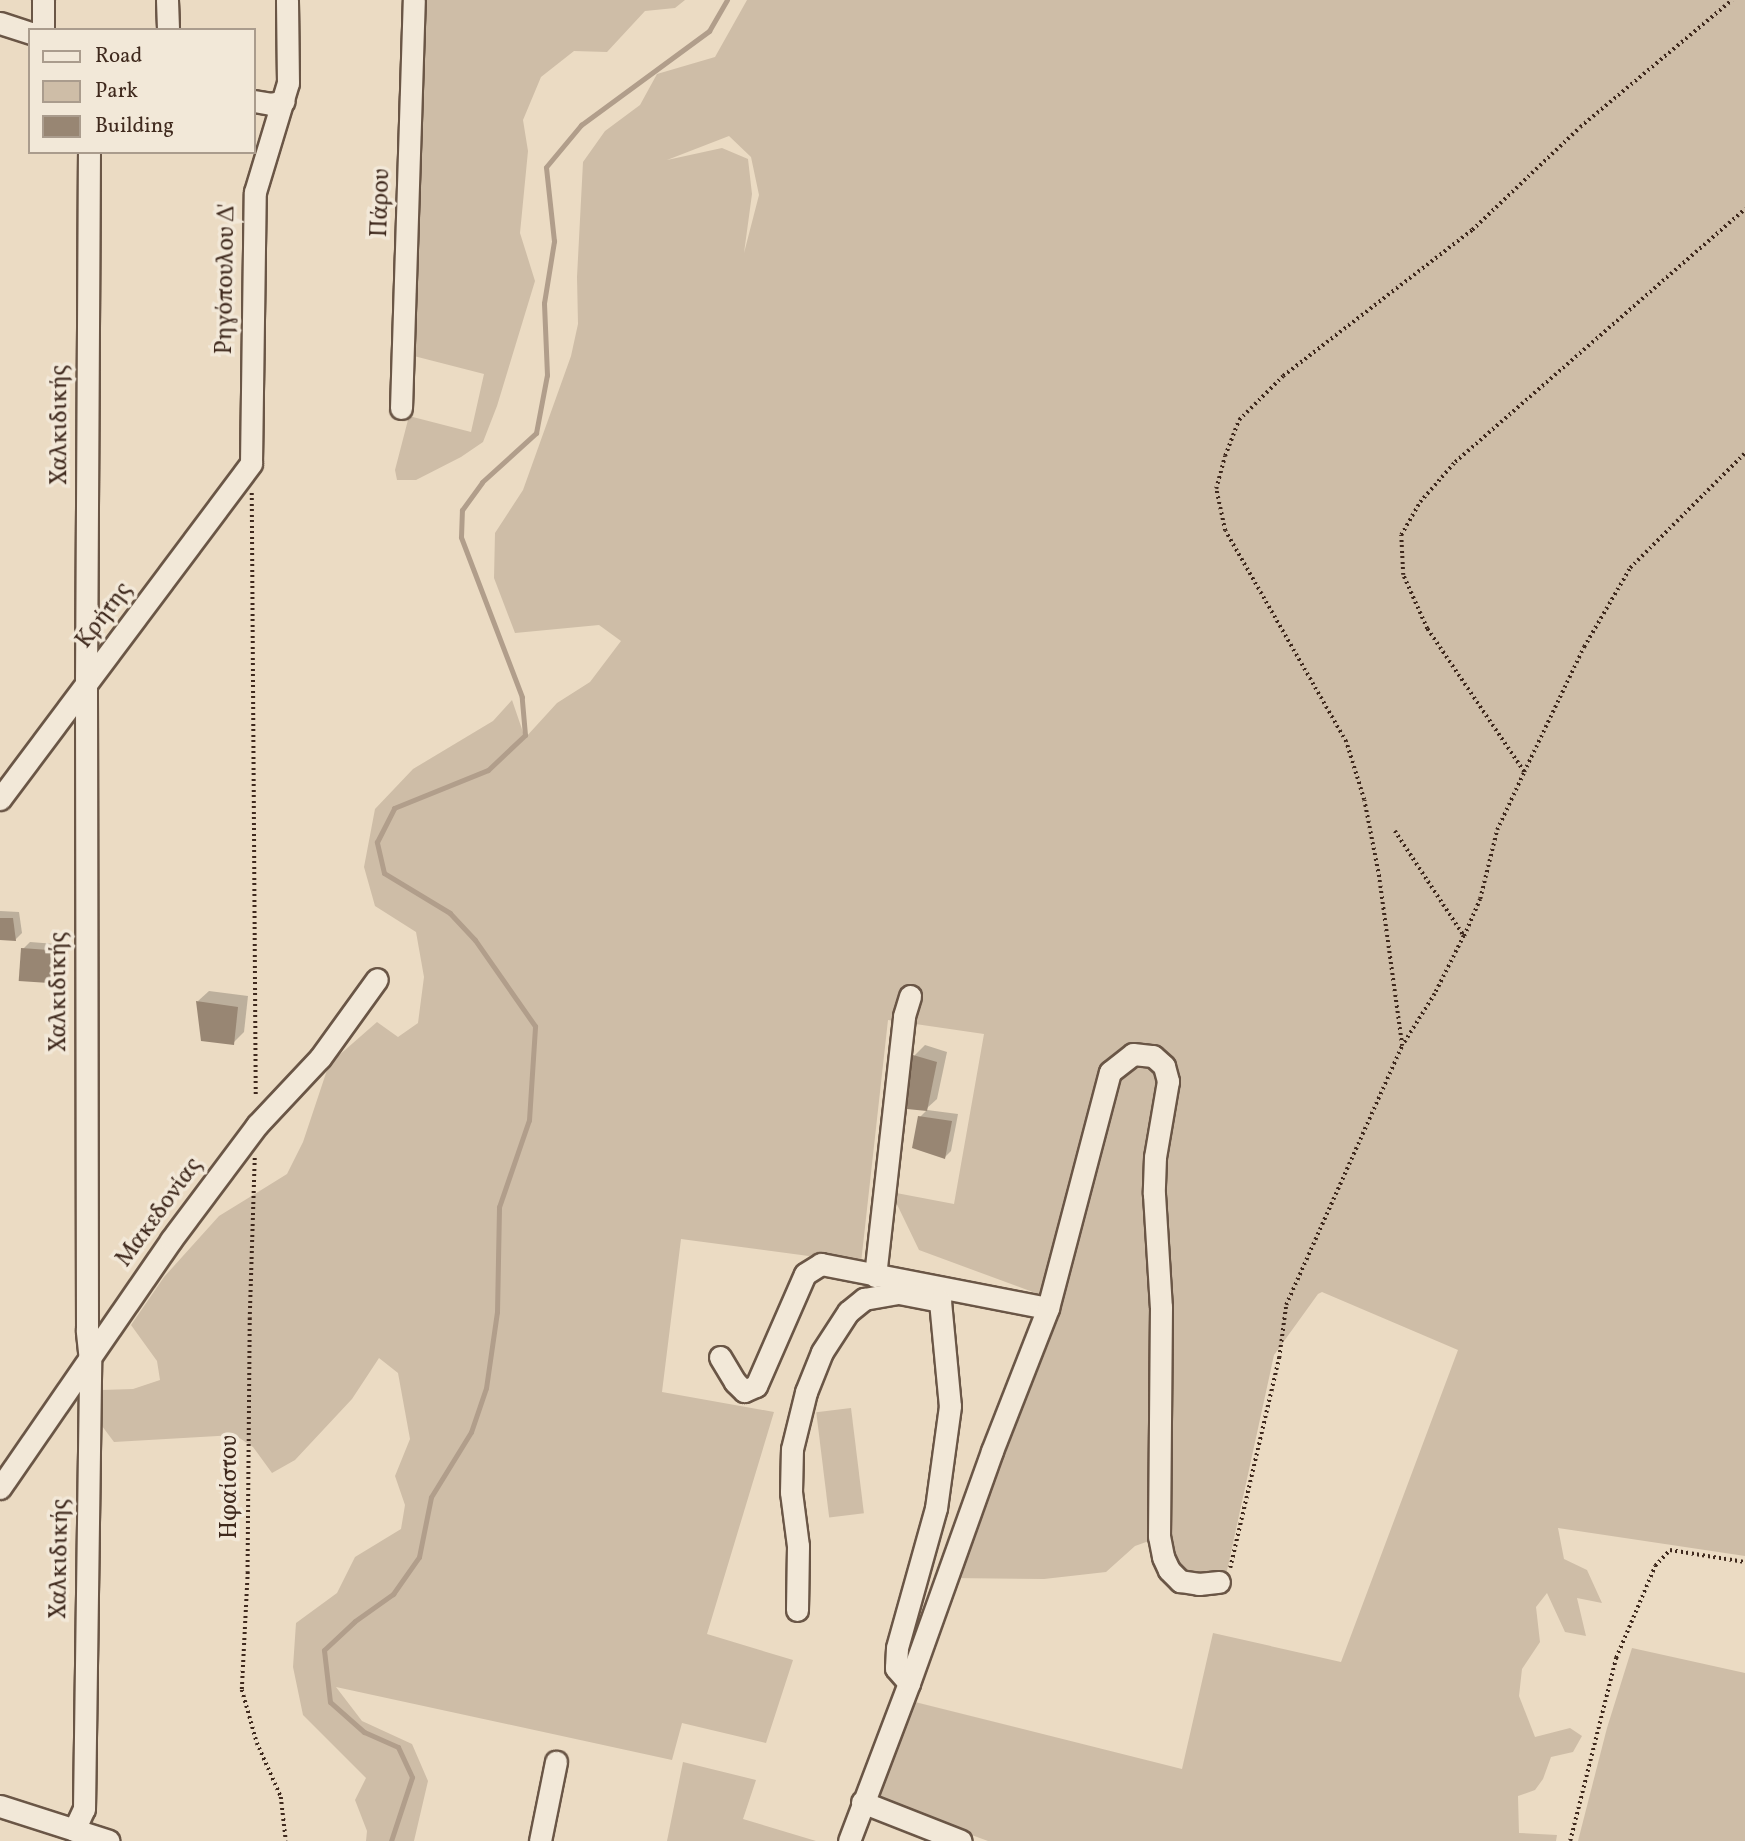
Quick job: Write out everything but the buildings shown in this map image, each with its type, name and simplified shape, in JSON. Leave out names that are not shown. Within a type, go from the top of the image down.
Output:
[{"type":"street","points":[[43,0],[43,28]]},
{"type":"street","points":[[167,0],[168,28]]},
{"type":"street","name":"Ρηγόπουλου Δ'","points":[[251,463],[255,192],[285,101],[289,65],[287,0]]},
{"type":"street","name":"Πάρου","points":[[401,408],[414,0]]},
{"type":"street","points":[[0,23],[28,32]]},
{"type":"street","points":[[256,101],[271,104],[285,101]]},
{"type":"street","name":"Χαλκιδικής","points":[[74,1830],[84,1809],[90,1361],[87,1330],[86,685],[89,154]]},
{"type":"street","name":"Κρήτης","points":[[0,799],[251,463]]},
{"type":"street","name":"Μακεδονίας","points":[[0,1488],[171,1240],[257,1125],[320,1058],[377,979]]},
{"type":"street","points":[[875,1276],[904,1016],[910,996]]},
{"type":"street","points":[[849,1841],[909,1684],[992,1451],[1048,1308],[1110,1072],[1133,1054],[1153,1056],[1164,1066],[1168,1081],[1155,1157],[1154,1194],[1161,1307],[1158,1536],[1163,1558],[1169,1570],[1180,1581],[1199,1584],[1219,1582]]},
{"type":"street","points":[[720,1357],[734,1382],[744,1391],[756,1386],[806,1274],[812,1267],[821,1264],[1048,1308]]},
{"type":"street","points":[[797,1610],[797,1546],[791,1492],[792,1449],[806,1392],[822,1352],[848,1312],[864,1299],[899,1293],[984,1308]]},
{"type":"street","points":[[909,1684],[896,1668],[897,1648],[936,1508],[950,1406],[940,1301]]},
{"type":"street","points":[[540,1841],[556,1762]]},
{"type":"street","points":[[862,1802],[961,1841]]},
{"type":"street","points":[[0,1806],[48,1831],[74,1830],[109,1841]]},
{"type":"path","points":[[1402,1046],[1379,877],[1364,800],[1346,742],[1225,531],[1216,489],[1225,456],[1239,420],[1283,376],[1472,230],[1580,127],[1732,0]]},
{"type":"path","points":[[1524,772],[1427,629],[1403,575],[1401,535],[1420,502],[1455,462],[1745,209]]},
{"type":"path","points":[[1219,1582],[1229,1571],[1232,1562],[1279,1358],[1286,1305],[1402,1046],[1435,994],[1464,936],[1480,900],[1497,830],[1524,772],[1584,647],[1630,568],[1745,453]]},
{"type":"path","name":"Ηφαίστου","points":[[251,463],[257,1125],[242,1690],[257,1742],[281,1797],[286,1841]]},
{"type":"path","points":[[1395,831],[1464,936]]},
{"type":"path","points":[[1570,1841],[1616,1658],[1655,1566],[1670,1550],[1745,1562]]},
{"type":"green space","points":[[424,0],[685,0],[675,8],[645,11],[607,52],[574,51],[541,77],[523,120],[528,151],[520,233],[535,281],[497,406],[483,442],[461,457],[416,480],[397,480],[395,470],[409,416],[471,432],[484,374],[410,355]]},
{"type":"green space","points":[[747,0],[1745,0],[1745,1556],[1558,1528],[1564,1559],[1587,1570],[1602,1603],[1577,1598],[1586,1636],[1565,1632],[1547,1593],[1536,1607],[1540,1642],[1522,1669],[1519,1696],[1535,1737],[1570,1728],[1582,1736],[1573,1752],[1551,1757],[1543,1779],[1535,1790],[1518,1796],[1519,1833],[1557,1835],[1556,1841],[988,1841],[865,1796],[903,1699],[1182,1769],[1213,1633],[1341,1662],[1458,1350],[1322,1292],[1318,1294],[1274,1355],[1223,1589],[1171,1582],[1154,1564],[1149,1541],[1135,1546],[1106,1572],[1044,1579],[950,1578],[1057,1301],[919,1250],[891,1192],[954,1204],[984,1034],[888,1020],[861,1263],[681,1239],[662,1392],[774,1412],[707,1634],[793,1660],[766,1743],[682,1723],[672,1760],[336,1687],[362,1721],[412,1744],[428,1781],[414,1841],[366,1841],[367,1831],[355,1800],[366,1778],[303,1715],[293,1667],[296,1623],[337,1593],[355,1557],[401,1529],[405,1505],[395,1476],[410,1439],[398,1373],[379,1358],[352,1399],[295,1460],[272,1473],[253,1447],[235,1435],[114,1442],[102,1426],[101,1390],[133,1389],[160,1380],[157,1361],[131,1325],[164,1277],[219,1216],[287,1174],[303,1142],[329,1064],[377,1022],[398,1037],[418,1023],[424,977],[416,932],[375,906],[364,867],[375,809],[413,769],[493,721],[512,700],[525,738],[557,703],[590,682],[621,641],[599,625],[515,633],[494,578],[495,533],[523,490],[571,356],[578,324],[577,277],[583,162],[605,131],[640,105],[657,74],[715,57]],"holes":[[[729,136],[751,157],[759,195],[744,253],[752,194],[748,159],[722,148],[667,160]]]},
{"type":"green space","points":[[851,1408],[864,1513],[829,1517],[816,1412]]},
{"type":"green space","points":[[1632,1648],[1745,1673],[1745,1841],[1578,1841],[1607,1728]]},
{"type":"green space","points":[[683,1762],[756,1780],[743,1819],[816,1841],[667,1841]]},
{"type":"waterway","points":[[391,1841],[412,1777],[398,1747],[364,1732],[330,1702],[324,1650],[355,1621],[393,1594],[419,1557],[431,1497],[471,1432],[486,1388],[497,1312],[499,1207],[529,1120],[535,1026],[475,940],[450,913],[384,873],[377,842],[394,808],[488,770],[525,735],[522,697],[461,537],[462,510],[482,482],[536,433],[547,375],[544,303],[554,241],[546,167],[581,125],[709,31],[727,0]]}]
